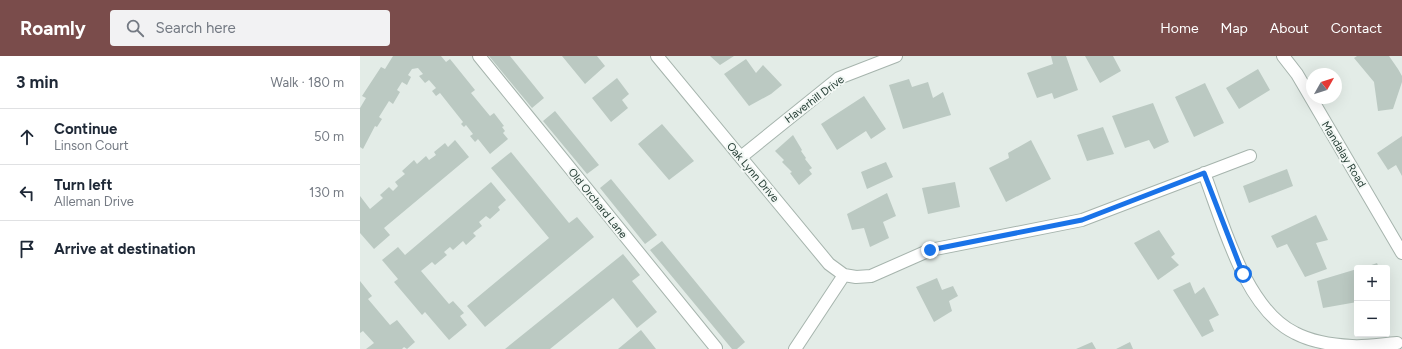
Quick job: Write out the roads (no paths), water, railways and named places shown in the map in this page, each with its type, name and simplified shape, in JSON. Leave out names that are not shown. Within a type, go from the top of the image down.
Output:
[{"type":"street","name":"Old Orchard Lane","points":[[479,56],[716,348],[715,349]]},
{"type":"street","name":"Oak Lynn Drive","points":[[657,56],[829,264],[850,276]]},
{"type":"street","name":"Mandalay Road","points":[[1283,56],[1300,81],[1402,253]]},
{"type":"street","name":"Haverhill Drive","points":[[741,157],[839,78],[891,57]]},
{"type":"street","points":[[795,349],[850,276],[871,276],[930,250],[1082,220],[1250,156]]},
{"type":"street","points":[[1204,173],[1243,274],[1258,301],[1275,319],[1295,333],[1321,342],[1353,346],[1397,343]]}]
